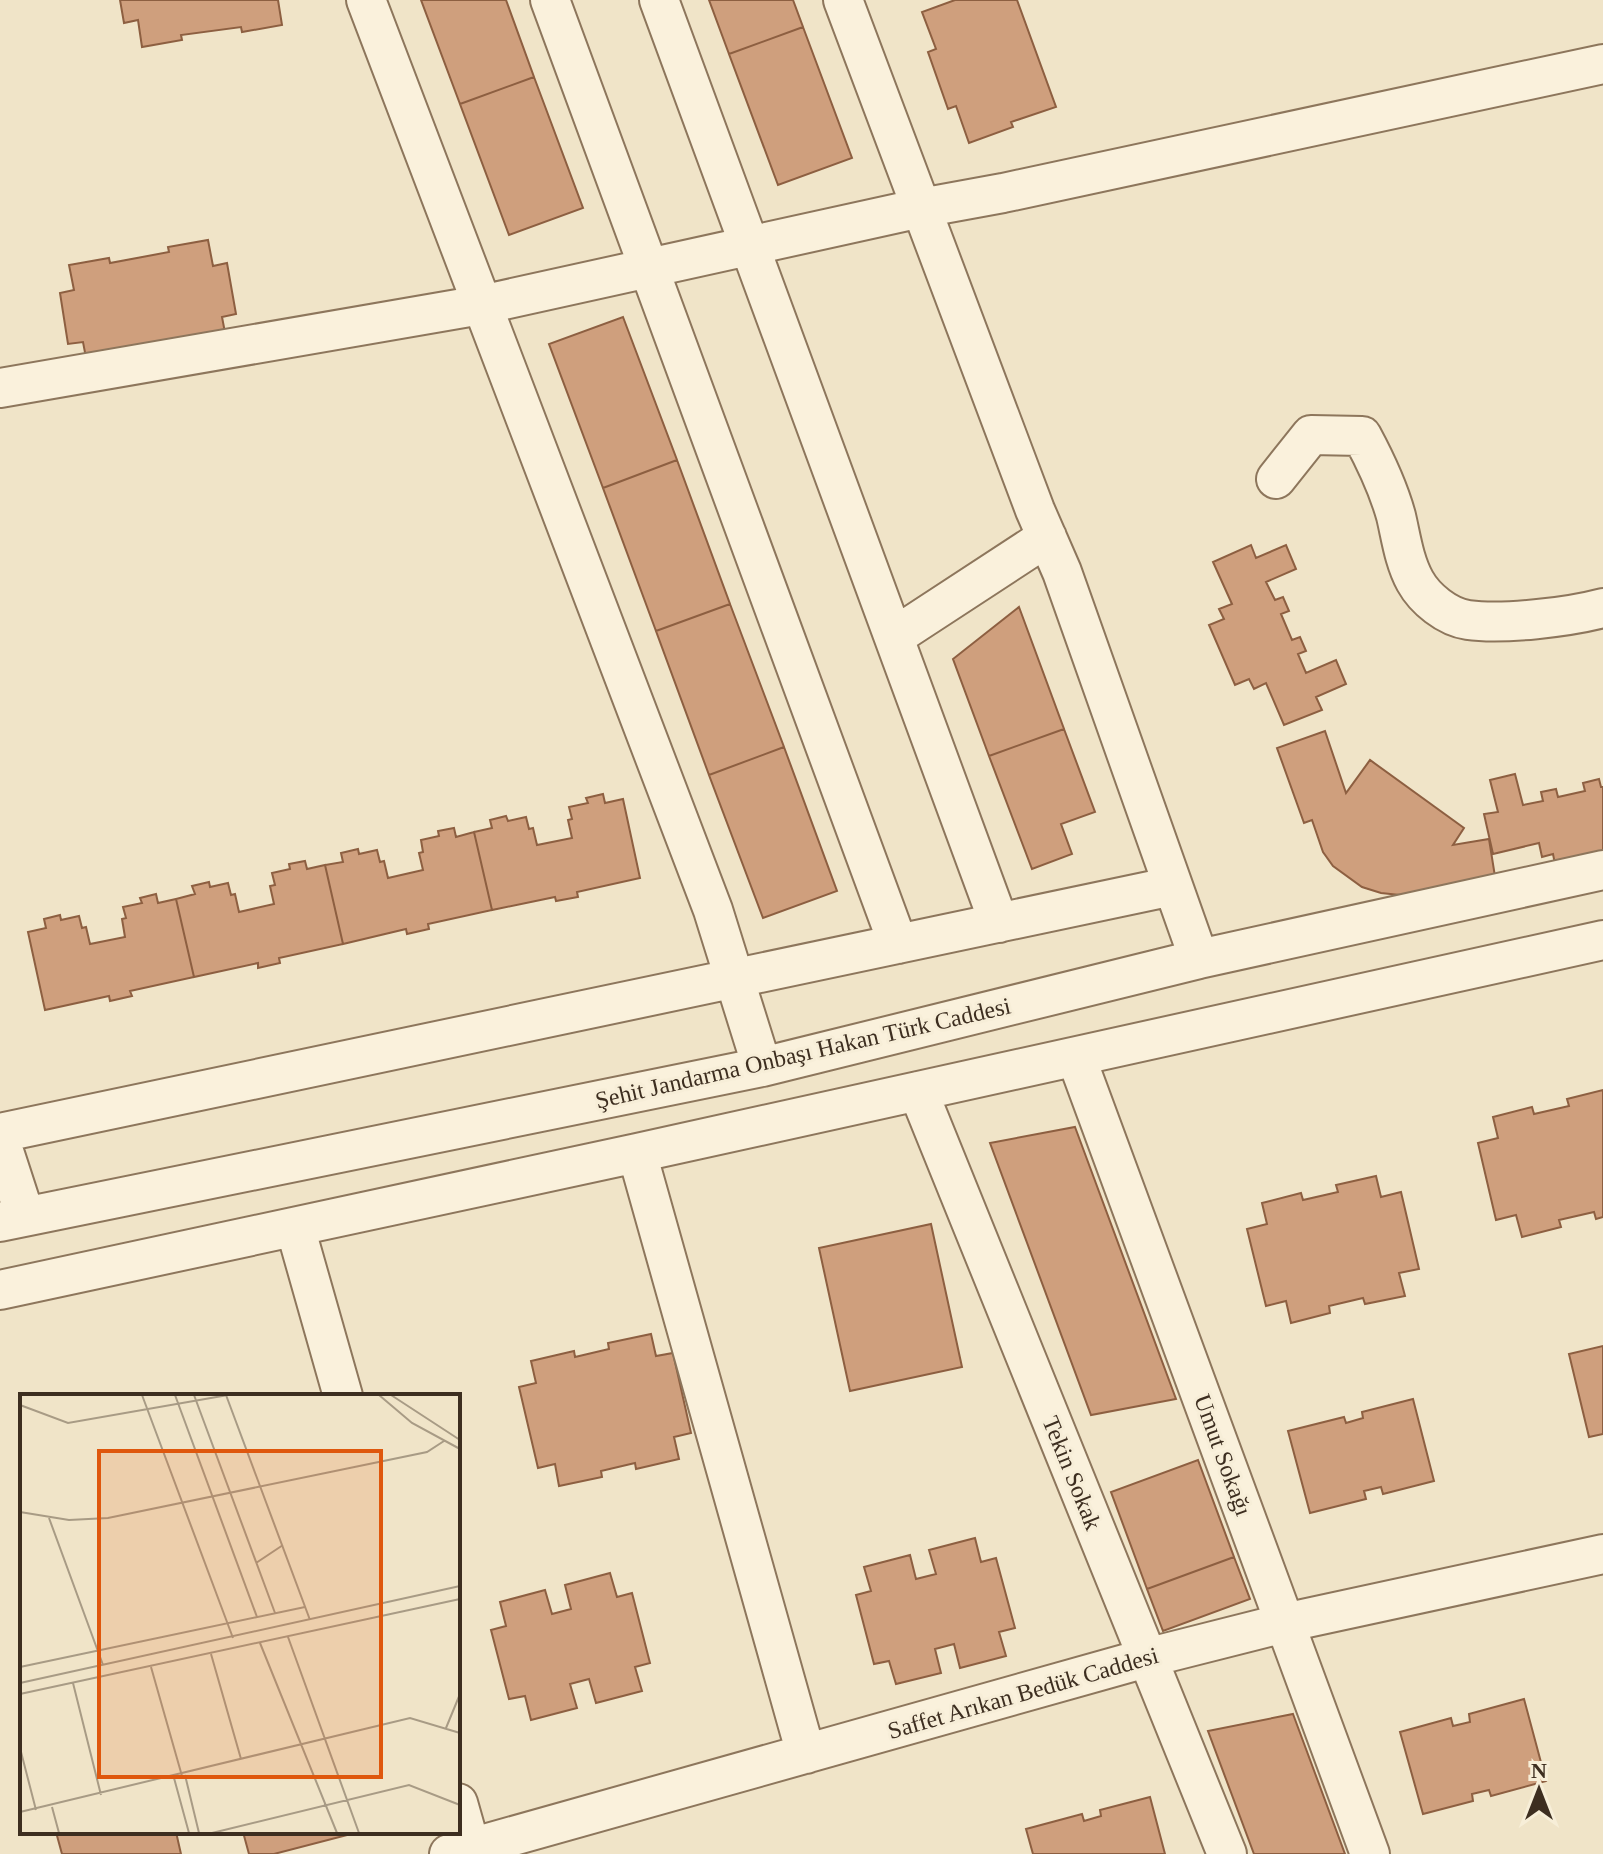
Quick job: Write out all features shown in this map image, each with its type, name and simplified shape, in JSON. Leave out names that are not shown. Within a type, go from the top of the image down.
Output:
[{"type":"street","points":[[366,0],[713,910],[762,1067]]},
{"type":"street","points":[[550,0],[898,944]]},
{"type":"street","points":[[659,0],[999,923]]},
{"type":"street","points":[[843,0],[1068,587],[1199,959]]},
{"type":"street","points":[[0,388],[481,305],[921,208],[1603,64]]},
{"type":"street","points":[[1276,479],[1311,435],[1362,436],[1382,472],[1403,549],[1416,583],[1440,609],[1467,620],[1523,620],[1581,614],[1603,608]]},
{"type":"street","points":[[894,637],[1047,537]]},
{"type":"street","name":"Şehit Jandarma Onbaşı Hakan Türk Caddesi","points":[[13,1219],[762,1067],[1199,959],[1603,870]]},
{"type":"street","points":[[0,1133],[1173,886]]},
{"type":"street","points":[[0,1290],[1603,940]]},
{"type":"street","name":"Umut Sokağı","points":[[1076,1057],[1370,1854]]},
{"type":"street","name":"Tekin Sokak","points":[[918,1091],[1227,1854]]},
{"type":"street","points":[[0,1139],[13,1219]]},
{"type":"street","points":[[637,1153],[806,1754]]},
{"type":"street","points":[[295,1227],[342,1394]]},
{"type":"street","name":"Saffet Arıkan Bedük Caddesi","points":[[476,1850],[1146,1658],[1284,1623],[1603,1554]]},
{"type":"street","points":[[460,1808],[476,1850]]},
{"type":"building","points":[[120,0],[278,0],[282,25],[242,32],[241,27],[181,35],[182,40],[142,47],[138,20],[124,23]]},
{"type":"building","points":[[421,0],[506,0],[534,77],[460,104]]},
{"type":"building","points":[[709,0],[793,0],[803,27],[729,54]]},
{"type":"building","points":[[955,0],[1017,0],[1056,107],[1011,122],[1013,127],[969,143],[956,106],[948,109],[928,52],[936,49],[922,12]]},
{"type":"building","points":[[803,27],[852,158],[778,185],[729,54]]},
{"type":"building","points":[[534,77],[583,208],[509,235],[460,104]]},
{"type":"building","points":[[208,240],[213,266],[227,263],[236,314],[222,317],[227,343],[88,368],[83,342],[68,344],[60,293],[74,290],[69,265],[109,258],[110,263],[169,252],[168,247]]},
{"type":"building","points":[[623,317],[677,460],[603,488],[549,344]]},
{"type":"building","points":[[677,460],[730,604],[656,631],[603,488]]},
{"type":"building","points":[[1251,545],[1256,558],[1286,545],[1296,569],[1266,582],[1275,600],[1283,597],[1289,611],[1281,614],[1292,640],[1300,637],[1306,651],[1298,654],[1306,673],[1336,660],[1346,684],[1316,697],[1322,710],[1284,725],[1266,683],[1254,689],[1249,679],[1235,685],[1209,625],[1224,619],[1219,609],[1232,604],[1213,562]]},
{"type":"building","points":[[730,604],[784,747],[709,775],[656,631]]},
{"type":"building","points":[[1019,607],[1064,729],[989,756],[953,659]]},
{"type":"building","points":[[1064,729],[1095,812],[1061,824],[1072,854],[1032,869],[989,756]]},
{"type":"building","points":[[1325,731],[1346,793],[1370,760],[1464,828],[1453,845],[1489,839],[1497,889],[1400,895],[1381,893],[1362,887],[1333,866],[1323,852],[1312,820],[1304,823],[1277,748]]},
{"type":"building","points":[[784,747],[837,891],[763,918],[709,775]]},
{"type":"building","points":[[1515,774],[1523,805],[1543,801],[1541,792],[1556,789],[1558,797],[1585,791],[1583,783],[1599,779],[1603,787],[1603,858],[1556,869],[1553,854],[1542,857],[1539,843],[1493,854],[1484,814],[1498,812],[1490,780]]},
{"type":"building","points":[[603,794],[605,803],[623,799],[640,878],[577,892],[578,897],[556,901],[555,897],[492,910],[474,832],[492,828],[490,820],[506,816],[508,821],[526,817],[529,829],[533,828],[537,845],[572,838],[569,807],[588,803],[586,798]]},
{"type":"building","points":[[454,828],[456,837],[474,832],[492,910],[428,924],[429,929],[407,934],[406,929],[343,944],[325,865],[343,862],[341,853],[358,849],[359,854],[377,850],[380,862],[384,861],[388,878],[423,870],[419,853],[423,852],[421,840],[439,836],[438,831]]},
{"type":"building","points":[[305,861],[307,869],[325,865],[343,944],[279,958],[280,963],[258,968],[258,963],[194,977],[176,899],[195,894],[192,886],[209,882],[210,887],[228,883],[231,895],[235,894],[239,912],[274,904],[270,886],[275,885],[272,873],[290,869],[289,864]]},
{"type":"building","points":[[156,894],[158,903],[176,899],[194,977],[130,991],[132,996],[110,1001],[109,996],[45,1010],[28,932],[46,928],[44,919],[60,915],[61,920],[79,916],[82,928],[86,927],[90,944],[125,937],[123,907],[142,903],[140,898]]},
{"type":"building","points":[[1603,1090],[1603,1217],[1596,1219],[1594,1212],[1559,1220],[1561,1227],[1522,1237],[1516,1215],[1496,1220],[1478,1143],[1498,1138],[1493,1117],[1532,1107],[1534,1114],[1569,1106],[1567,1099]]},
{"type":"building","points":[[1075,1127],[1176,1399],[1091,1415],[990,1143]]},
{"type":"building","points":[[1376,1176],[1381,1197],[1401,1192],[1419,1269],[1399,1273],[1405,1296],[1365,1304],[1363,1298],[1329,1306],[1330,1313],[1291,1323],[1286,1301],[1266,1306],[1247,1229],[1267,1224],[1262,1203],[1301,1193],[1303,1200],[1338,1192],[1336,1185]]},
{"type":"building","points":[[931,1224],[962,1367],[850,1391],[819,1248]]},
{"type":"building","points":[[651,1334],[656,1356],[673,1353],[691,1433],[674,1437],[679,1459],[636,1469],[635,1463],[601,1471],[602,1477],[559,1486],[555,1464],[538,1468],[519,1387],[536,1383],[531,1361],[574,1351],[575,1357],[609,1349],[608,1343]]},
{"type":"building","points":[[1603,1346],[1603,1434],[1589,1437],[1569,1354]]},
{"type":"building","points":[[1413,1399],[1434,1481],[1383,1494],[1381,1487],[1364,1491],[1366,1499],[1310,1513],[1288,1431],[1344,1417],[1346,1423],[1363,1418],[1362,1412]]},
{"type":"building","points":[[1198,1460],[1234,1557],[1147,1589],[1111,1492]]},
{"type":"building","points":[[975,1538],[981,1562],[996,1558],[1015,1628],[999,1632],[1006,1656],[960,1668],[954,1644],[935,1649],[941,1673],[896,1684],[889,1661],[874,1664],[856,1595],[871,1591],[864,1567],[910,1555],[916,1579],[936,1574],[929,1550]]},
{"type":"building","points":[[1234,1557],[1250,1599],[1163,1631],[1147,1589]]},
{"type":"building","points":[[610,1573],[617,1597],[632,1593],[650,1663],[635,1667],[642,1691],[596,1703],[589,1679],[570,1684],[577,1708],[531,1720],[525,1696],[509,1699],[491,1630],[506,1626],[500,1602],[545,1590],[552,1614],[571,1609],[565,1585]]},
{"type":"building","points":[[1524,1699],[1546,1781],[1491,1796],[1489,1790],[1472,1794],[1473,1801],[1423,1814],[1400,1732],[1451,1718],[1453,1726],[1470,1722],[1469,1714]]},
{"type":"building","points":[[1293,1714],[1345,1854],[1254,1854],[1208,1731]]},
{"type":"building","points":[[1150,1797],[1165,1854],[1033,1854],[1026,1829],[1082,1814],[1084,1821],[1101,1816],[1100,1810]]},
{"type":"building","points":[[57,1834],[176,1834],[181,1854],[62,1854]]},
{"type":"building","points":[[244,1834],[351,1834],[274,1854],[249,1854]]}]
